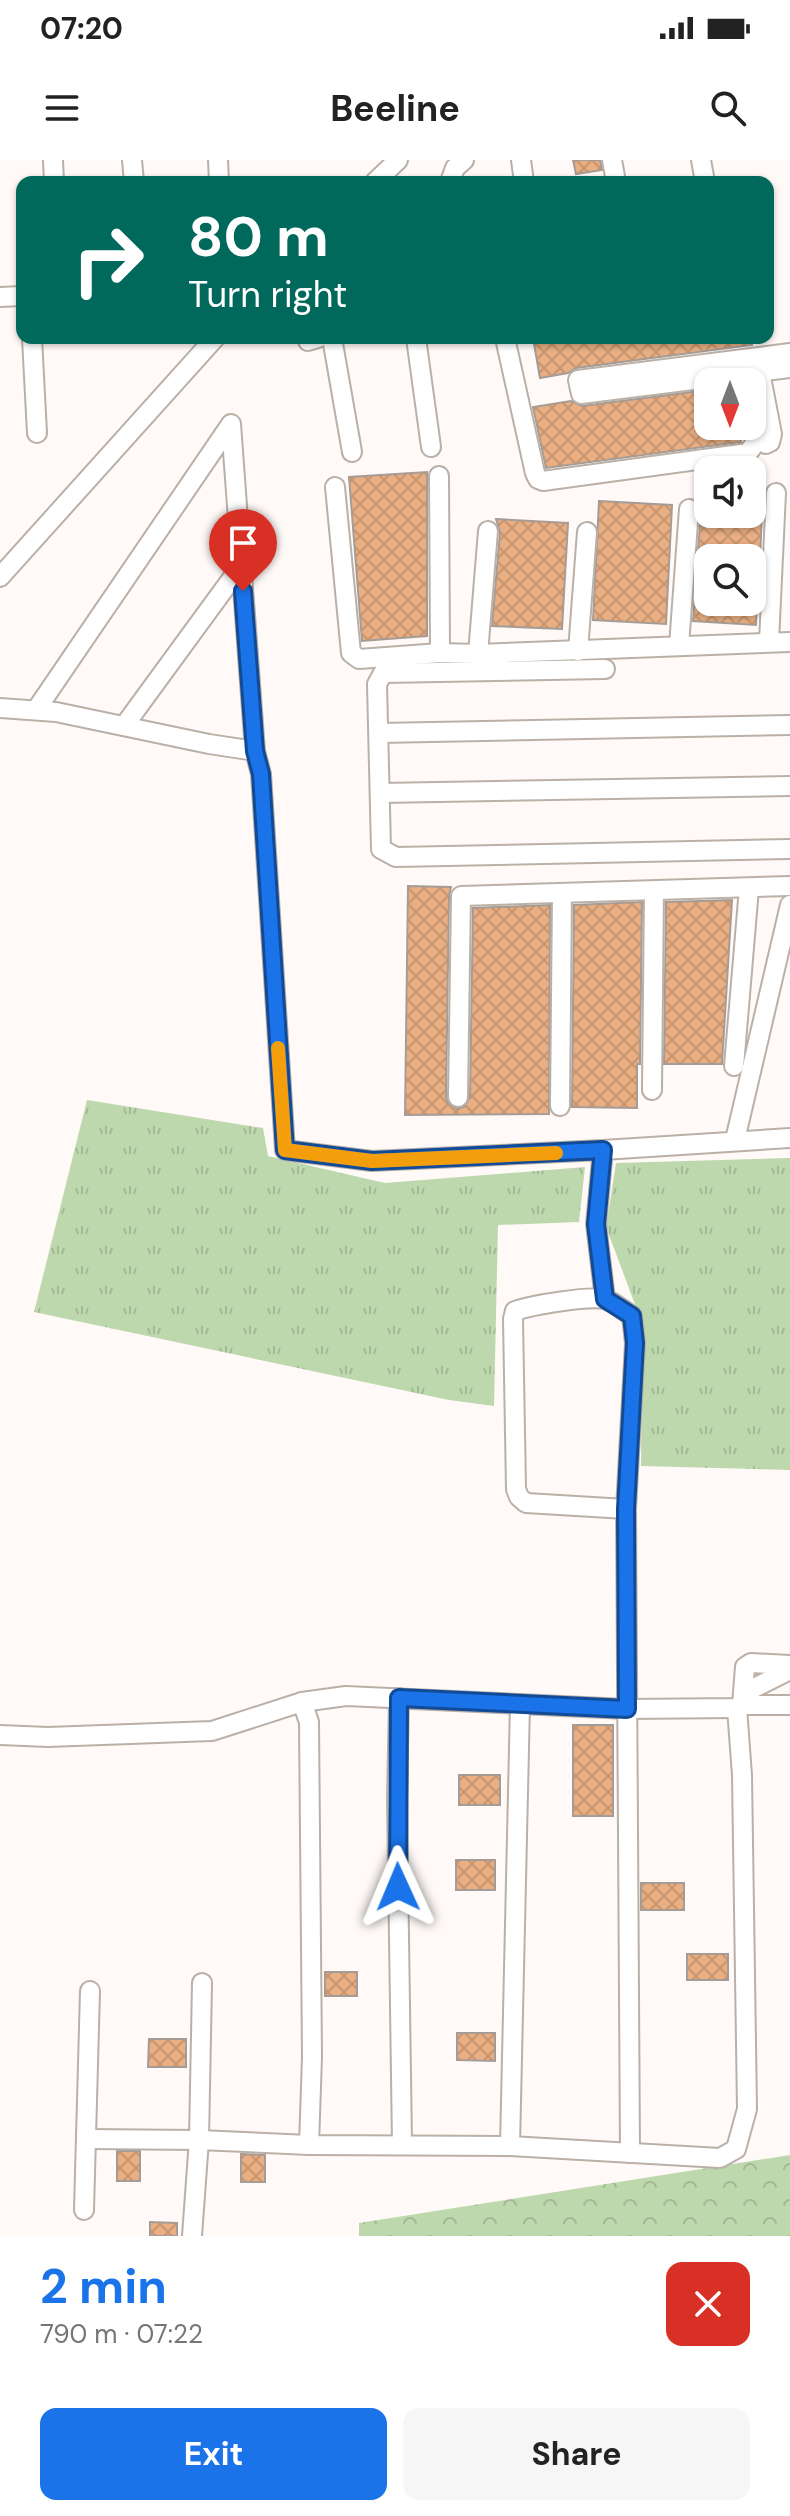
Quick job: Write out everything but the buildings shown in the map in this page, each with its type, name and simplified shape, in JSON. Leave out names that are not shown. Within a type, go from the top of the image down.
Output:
[{"type":"street","points":[[381,176],[398,160]]},
{"type":"street","points":[[452,176],[455,168],[464,160]]},
{"type":"street","points":[[32,344],[37,433]]},
{"type":"street","points":[[0,577],[210,344]]},
{"type":"street","points":[[333,344],[352,452]]},
{"type":"street","points":[[417,344],[431,447]]},
{"type":"street","points":[[506,344],[535,473],[543,481],[748,453],[756,440]]},
{"type":"street","points":[[769,344],[770,355]]},
{"type":"street","points":[[752,368],[770,355],[790,353]]},
{"type":"street","points":[[766,370],[790,368]]},
{"type":"street","points":[[746,372],[581,394],[578,380],[746,372]]},
{"type":"street","points":[[766,420],[772,434],[770,442],[766,444]]},
{"type":"street","points":[[36,710],[231,424],[255,751],[261,774],[285,1150],[372,1161],[790,1138]]},
{"type":"street","points":[[439,476],[440,653]]},
{"type":"street","points":[[335,487],[351,653],[359,659],[440,653],[790,642]]},
{"type":"street","points":[[769,642],[776,493]]},
{"type":"street","points":[[679,646],[689,509]]},
{"type":"street","points":[[478,654],[488,531]]},
{"type":"street","points":[[578,651],[587,532]]},
{"type":"street","points":[[124,726],[241,566]]},
{"type":"street","points":[[605,669],[383,673],[377,684],[381,849],[396,857],[790,849]]},
{"type":"street","points":[[0,708],[56,712],[255,751]]},
{"type":"street","points":[[379,733],[790,725]]},
{"type":"street","points":[[380,793],[790,786]]},
{"type":"street","points":[[458,1097],[461,896],[790,886]]},
{"type":"street","points":[[734,1066],[749,888]]},
{"type":"street","points":[[652,1090],[654,891]]},
{"type":"street","points":[[560,1106],[562,894]]},
{"type":"street","points":[[735,1140],[790,905]]},
{"type":"street","points":[[603,1150],[596,1224],[605,1299]]},
{"type":"street","points":[[626,1509],[526,1503],[519,1497],[516,1489],[515,1311],[526,1307],[605,1299],[632,1316],[635,1343],[626,1509],[630,2153]]},
{"type":"street","points":[[86,2139],[510,2146],[720,2158],[736,2149],[747,2109],[741,1702],[745,1667],[751,1663],[790,1668]]},
{"type":"street","points":[[741,1702],[790,1668]]},
{"type":"street","points":[[0,1735],[48,1737],[212,1731],[302,1702],[346,1696],[627,1709],[741,1702],[790,1705]]},
{"type":"street","points":[[399,1698],[397,1800],[402,2144]]},
{"type":"street","points":[[302,1702],[309,1722],[312,2057],[309,2145]]},
{"type":"street","points":[[510,2146],[520,1704]]},
{"type":"street","points":[[192,2236],[199,2140],[202,1983]]},
{"type":"street","points":[[84,2210],[90,1991]]},
{"type":"green space","points":[[87,1100],[263,1128],[268,1156],[385,1183],[585,1167],[579,1222],[498,1225],[494,1406],[449,1400],[34,1312]]},
{"type":"green space","points":[[790,1158],[790,1470],[641,1466],[642,1323],[606,1227],[616,1163]]},
{"type":"green space","points":[[790,2155],[790,2236],[359,2236],[359,2223]]},
{"type":"slow traffic","points":[[278,1048],[285,1150],[372,1161],[556,1153]]},
{"type":"route","points":[[243,591],[255,751],[261,774],[285,1150],[372,1161],[603,1150],[596,1224],[605,1299],[632,1316],[635,1343],[626,1509],[627,1709],[399,1698],[398,1887]]}]
